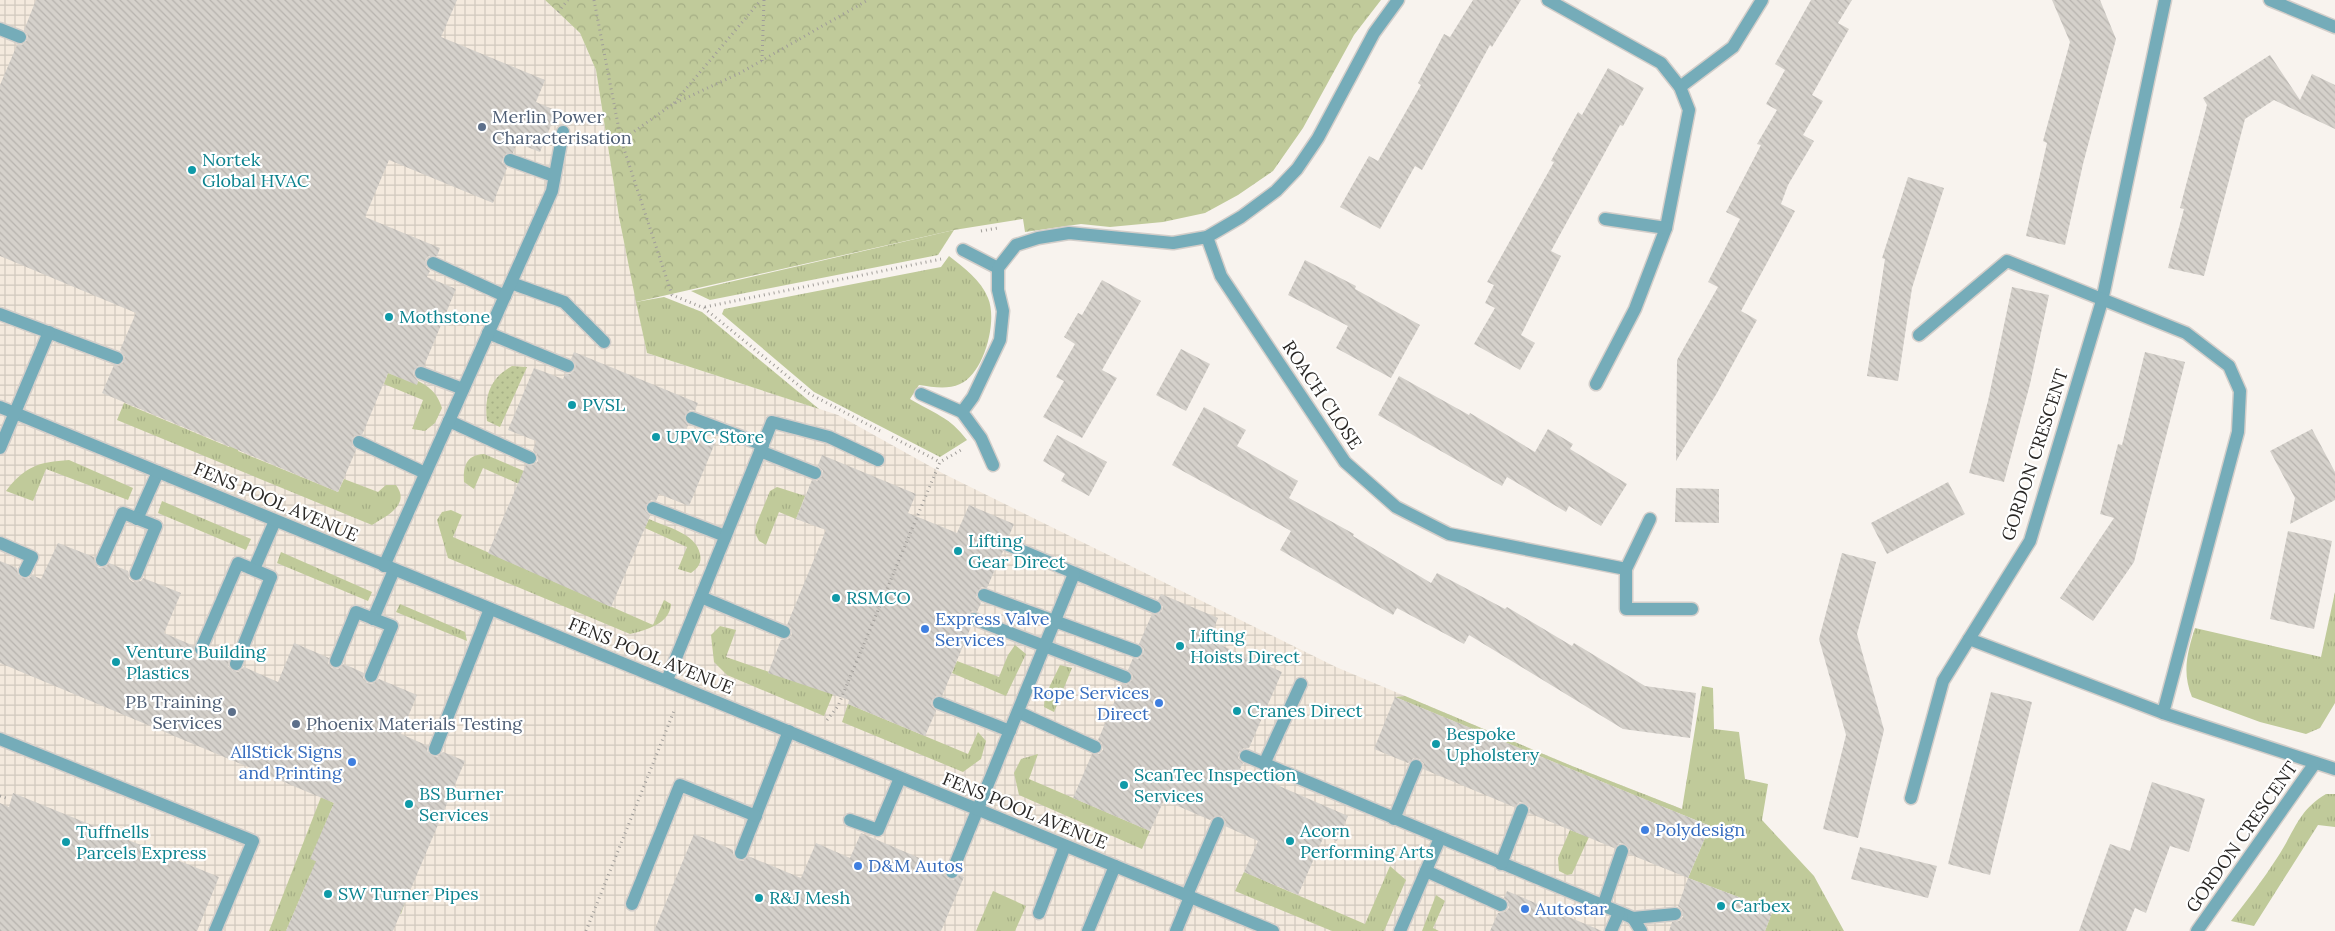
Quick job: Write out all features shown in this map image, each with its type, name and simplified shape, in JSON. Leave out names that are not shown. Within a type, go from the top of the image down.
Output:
[{"type":"street","points":[[962,412],[973,397],[1000,340],[1003,311],[998,290],[998,268],[1016,245],[1038,238],[1068,233],[1173,243],[1207,237],[1241,217],[1269,197],[1297,169],[1318,138],[1374,33],[1398,0]]},
{"type":"street","points":[[1548,0],[1661,63],[1680,87],[1689,110],[1666,228],[1635,309],[1596,384]]},
{"type":"street","points":[[1680,87],[1733,47],[1762,0]]},
{"type":"street","name":"GORDON CRESCENT","points":[[2166,0],[2102,301],[2030,540],[1969,639],[2163,712],[2335,769]]},
{"type":"street","points":[[2270,0],[2335,27]]},
{"type":"street","points":[[0,29],[20,37]]},
{"type":"street","points":[[373,618],[389,568],[425,473],[552,191],[563,132]]},
{"type":"street","points":[[510,160],[554,176]]},
{"type":"street","points":[[1605,219],[1666,228]]},
{"type":"street","name":"ROACH CLOSE","points":[[1207,237],[1221,276],[1345,462],[1396,507],[1449,534],[1626,569]]},
{"type":"street","points":[[963,250],[998,268]]},
{"type":"street","points":[[1919,335],[2007,261],[2102,301],[2186,333],[2228,366],[2240,391],[2238,432],[2163,712]]},
{"type":"street","points":[[433,263],[505,296]]},
{"type":"street","points":[[511,283],[564,302],[604,342]]},
{"type":"street","points":[[0,314],[117,358]]},
{"type":"street","points":[[0,448],[49,332]]},
{"type":"street","points":[[488,333],[568,366]]},
{"type":"street","points":[[421,373],[463,389]]},
{"type":"street","points":[[921,394],[962,412],[981,438],[992,465]]},
{"type":"street","name":"FENS POOL AVENUE","points":[[0,407],[1273,931]]},
{"type":"street","points":[[692,418],[815,473]]},
{"type":"street","points":[[449,421],[530,458]]},
{"type":"street","points":[[667,680],[772,422],[829,437],[878,460]]},
{"type":"street","points":[[359,442],[425,473]]},
{"type":"street","points":[[137,519],[158,472]]},
{"type":"street","points":[[653,508],[725,536]]},
{"type":"street","points":[[102,560],[123,513],[156,526],[136,574]]},
{"type":"street","points":[[1650,519],[1626,569],[1626,610],[1692,609]]},
{"type":"street","points":[[254,569],[275,521]]},
{"type":"street","points":[[0,543],[32,558],[25,572]]},
{"type":"street","points":[[1006,544],[1155,607]]},
{"type":"street","points":[[201,649],[238,563],[254,569],[272,577],[236,664]]},
{"type":"street","points":[[952,872],[1074,574]]},
{"type":"street","points":[[984,595],[1055,623],[1136,651]]},
{"type":"street","points":[[701,597],[784,632]]},
{"type":"street","points":[[435,749],[490,609]]},
{"type":"street","points":[[336,661],[356,612],[392,626],[371,676]]},
{"type":"street","points":[[974,619],[1044,648],[1125,677]]},
{"type":"street","points":[[1911,798],[1943,681],[1969,639]]},
{"type":"street","points":[[1264,764],[1301,684]]},
{"type":"street","points":[[939,702],[1010,731]]},
{"type":"street","points":[[1018,712],[1095,747]]},
{"type":"street","points":[[741,853],[789,731]]},
{"type":"street","points":[[0,739],[253,841],[216,931]]},
{"type":"street","points":[[1246,756],[1619,913],[1633,918],[1675,914]]},
{"type":"street","name":"GORDON CRESCENT","points":[[2197,931],[2315,763]]},
{"type":"street","points":[[1394,819],[1416,766]]},
{"type":"street","points":[[850,820],[876,835],[900,778]]},
{"type":"street","points":[[632,904],[680,785],[756,816]]},
{"type":"street","points":[[1501,864],[1522,810]]},
{"type":"street","points":[[1176,931],[1188,896],[1218,823]]},
{"type":"street","points":[[1400,931],[1440,838]]},
{"type":"street","points":[[1039,913],[1065,846]]},
{"type":"street","points":[[1603,906],[1622,851]]},
{"type":"street","points":[[1088,931],[1115,866]]},
{"type":"street","points":[[1426,871],[1501,905]]},
{"type":"street","points":[[1611,931],[1619,913]]},
{"type":"street","points":[[1633,918],[1640,931]]},
{"type":"path","points":[[558,12],[568,0]]},
{"type":"path","points":[[594,0],[622,140],[672,295],[704,308],[808,393],[940,462],[838,706],[812,741]]},
{"type":"path","points":[[674,104],[762,0]]},
{"type":"path","points":[[762,0],[762,61]]},
{"type":"path","points":[[622,140],[674,104],[762,61],[868,0]]},
{"type":"path","points":[[976,232],[1018,225],[1024,242]]},
{"type":"path","points":[[704,308],[940,260],[944,253]]},
{"type":"path","points":[[586,931],[684,688]]},
{"type":"path","points":[[0,796],[6,798]]},
{"type":"shaded area","points":[[0,0],[545,0],[580,33],[596,70],[619,217],[647,353],[838,415],[944,474],[1336,667],[1572,766],[1682,809],[1688,878],[1773,910],[1765,931],[0,931]]},
{"type":"green space","points":[[545,0],[1381,0],[1354,35],[1303,128],[1273,171],[1238,195],[1205,213],[1163,222],[1110,227],[1081,224],[1025,232],[1023,219],[954,230],[636,302],[619,217],[596,70],[580,33]]},
{"type":"green space","points":[[954,230],[938,255],[710,300],[691,291]]},
{"type":"green space","points":[[949,256],[971,275],[985,292],[991,308],[991,320],[987,346],[976,370],[969,378],[960,384],[950,387],[940,388],[919,385],[910,399],[948,421],[967,440],[940,457],[814,392],[722,314],[724,309],[941,267]]},
{"type":"green space","points":[[664,297],[702,312],[819,409],[647,353],[636,302]]},
{"type":"green space","points":[[512,366],[527,367],[500,427],[487,421],[488,396],[498,376]]},
{"type":"green space","points":[[388,373],[417,384],[418,381],[430,389],[438,398],[442,408],[435,423],[425,431],[412,429],[423,400],[384,384]]},
{"type":"green space","points":[[124,403],[229,447],[231,443],[240,446],[238,451],[338,492],[344,479],[378,492],[386,485],[396,485],[401,498],[399,504],[390,514],[372,525],[117,420]]},
{"type":"green space","points":[[484,454],[524,471],[519,484],[483,468],[474,489],[464,482],[464,471],[467,462],[474,456]]},
{"type":"green space","points":[[69,460],[133,488],[128,500],[46,469],[33,501],[6,491],[20,476],[33,467],[49,462]]},
{"type":"green space","points":[[777,487],[805,496],[796,519],[779,512],[766,545],[759,541],[755,533],[756,525],[770,491]]},
{"type":"green space","points":[[162,501],[251,539],[246,550],[158,513]]},
{"type":"green space","points":[[451,510],[462,515],[453,537],[653,625],[664,600],[671,604],[670,611],[656,625],[630,634],[448,558],[437,520],[442,512]]},
{"type":"green space","points":[[649,519],[687,536],[693,541],[700,554],[700,560],[699,565],[691,573],[678,569],[687,547],[645,528]]},
{"type":"green space","points":[[281,552],[372,592],[368,601],[277,563]]},
{"type":"green space","points":[[2335,592],[2335,703],[2320,728],[2306,734],[2260,722],[2192,697],[2186,671],[2195,628],[2321,657]]},
{"type":"green space","points":[[400,604],[465,632],[467,641],[396,612]]},
{"type":"green space","points":[[720,626],[736,630],[726,657],[833,694],[824,716],[727,675],[714,662],[711,635]]},
{"type":"green space","points":[[1015,645],[1026,654],[1006,696],[952,673],[957,661],[999,677],[1008,655]]},
{"type":"green space","points":[[1060,665],[1072,668],[1054,712],[1044,707],[1045,696]]},
{"type":"green space","points":[[1702,686],[1713,688],[1714,729],[1739,732],[1745,779],[1768,784],[1762,820],[1814,876],[1844,931],[1765,931],[1773,910],[1688,878],[1710,826],[1395,697],[1405,696],[1572,766],[1682,809]]},
{"type":"green space","points":[[848,704],[968,754],[978,732],[986,741],[981,759],[963,772],[842,722]]},
{"type":"green space","points":[[1038,754],[1029,779],[1150,831],[1142,849],[1019,795],[1014,773],[1021,759]]},
{"type":"green space","points":[[2326,794],[2335,794],[2335,827],[2318,825],[2254,926],[2231,921],[2272,866],[2297,823],[2309,807]]},
{"type":"green space","points":[[321,797],[334,803],[311,859],[406,899],[401,914],[310,875],[286,931],[269,931]]},
{"type":"green space","points":[[1570,830],[1589,837],[1572,874],[1567,875],[1559,871],[1558,858]]},
{"type":"green space","points":[[1390,866],[1406,880],[1384,931],[1332,931],[1235,891],[1244,872],[1365,924]]},
{"type":"green space","points":[[993,891],[1026,906],[1015,931],[976,931]]},
{"type":"green space","points":[[1436,895],[1445,901],[1433,928],[1439,931],[1422,931]]},
{"type":"building","name":"Nortek Global HVAC","points":[[36,0],[457,0],[441,37],[545,80],[536,102],[557,111],[540,152],[517,143],[513,153],[504,154],[502,162],[507,168],[493,203],[389,160],[365,217],[440,248],[437,256],[429,256],[425,260],[426,267],[430,271],[427,277],[456,289],[424,366],[419,365],[414,370],[413,375],[418,381],[417,385],[388,373],[362,435],[355,435],[352,439],[352,446],[356,450],[338,492],[102,393],[114,365],[119,366],[124,361],[125,356],[120,350],[136,313],[0,256],[0,85],[17,45],[22,45],[27,40],[28,35],[24,30]]},
{"type":"building","points":[[1473,0],[1521,0],[1492,47],[1490,45],[1422,170],[1415,166],[1380,229],[1340,207],[1369,156],[1378,161],[1421,85],[1418,83],[1444,34],[1450,37]]},
{"type":"building","points":[[1811,0],[1852,0],[1838,23],[1849,29],[1812,95],[1823,101],[1803,135],[1814,141],[1788,185],[1781,204],[1795,211],[1741,311],[1757,320],[1717,393],[1676,461],[1677,360],[1718,287],[1708,282],[1740,219],[1726,212],[1761,145],[1757,144],[1777,110],[1766,104],[1785,70],[1775,64]]},
{"type":"building","points":[[2052,0],[2100,0],[2116,39],[2083,164],[2065,245],[2026,236],[2047,143],[2043,141],[2070,42]]},
{"type":"building","points":[[2270,55],[2300,100],[2312,74],[2335,85],[2335,129],[2274,100],[2245,119],[2204,276],[2168,268],[2184,209],[2180,208],[2207,105],[2203,98]]},
{"type":"building","points":[[1608,68],[1644,88],[1623,126],[1620,125],[1551,251],[1561,256],[1521,335],[1535,343],[1520,370],[1474,344],[1495,308],[1485,303],[1494,285],[1487,282],[1554,162],[1551,161],[1578,112],[1582,115]]},
{"type":"building","points":[[1908,177],[1944,188],[1912,288],[1898,381],[1867,376],[1885,259],[1882,258]]},
{"type":"building","points":[[1305,260],[1356,286],[1355,289],[1420,325],[1391,378],[1336,348],[1348,326],[1288,295]]},
{"type":"building","points":[[1102,280],[1141,301],[1102,370],[1117,378],[1082,438],[1043,417],[1064,381],[1056,377],[1075,344],[1064,337],[1078,313],[1082,315]]},
{"type":"building","points":[[2012,287],[2049,295],[2030,384],[2004,482],[1969,473],[1988,401]]},
{"type":"building","points":[[1181,349],[1210,364],[1186,411],[1156,395]]},
{"type":"building","points":[[574,352],[698,403],[695,410],[690,410],[685,415],[684,420],[688,425],[686,431],[715,443],[689,506],[659,494],[656,501],[651,500],[646,505],[645,510],[650,516],[611,607],[488,553],[526,465],[534,465],[538,461],[537,454],[533,450],[536,441],[508,430],[534,368],[563,379],[565,374],[570,374],[575,370],[576,364],[571,359]]},
{"type":"building","points":[[2145,352],[2185,362],[2134,562],[2093,621],[2060,598],[2114,518],[2100,514],[2118,444],[2122,445]]},
{"type":"building","points":[[1399,376],[1469,415],[1470,413],[1535,452],[1548,429],[1573,444],[1570,449],[1627,484],[1601,526],[1569,506],[1566,512],[1507,477],[1502,486],[1378,415]]},
{"type":"building","points":[[1204,407],[1246,430],[1237,446],[1298,481],[1289,498],[1354,534],[1353,536],[1431,583],[1437,573],[1505,609],[1507,607],[1572,646],[1574,643],[1645,686],[1696,693],[1690,738],[1623,729],[1469,635],[1464,644],[1397,608],[1393,615],[1280,550],[1291,531],[1172,465]]},
{"type":"building","points":[[2312,429],[2335,472],[2335,500],[2290,524],[2295,498],[2270,451]]},
{"type":"building","points":[[1057,435],[1107,462],[1089,496],[1061,481],[1065,474],[1043,461]]},
{"type":"building","points":[[822,455],[916,494],[908,513],[957,533],[969,505],[1014,524],[1009,536],[999,540],[998,545],[1003,551],[987,588],[982,587],[977,592],[976,597],[981,603],[977,612],[972,611],[967,616],[966,621],[971,627],[942,696],[937,695],[932,700],[931,705],[936,711],[925,736],[848,704],[849,700],[768,673],[781,640],[788,639],[792,635],[791,628],[787,625],[826,530],[796,519],[812,480],[817,481],[822,476],[823,471],[818,465]]},
{"type":"building","points":[[1948,482],[1965,514],[1887,554],[1871,523]]},
{"type":"building","points":[[1676,488],[1719,489],[1719,523],[1675,522]]},
{"type":"building","points":[[2288,531],[2332,541],[2314,629],[2270,619]]},
{"type":"building","points":[[58,543],[94,557],[95,564],[99,568],[106,567],[109,563],[128,571],[129,579],[133,582],[141,581],[143,578],[181,593],[164,633],[194,646],[194,653],[198,657],[205,656],[208,652],[229,660],[228,666],[233,671],[238,672],[244,667],[278,682],[294,643],[329,658],[328,663],[332,668],[338,669],[344,664],[364,673],[363,678],[367,683],[372,684],[379,679],[417,695],[401,734],[428,746],[427,751],[432,756],[437,757],[443,752],[465,761],[393,931],[286,931],[316,861],[310,859],[334,803],[0,663],[0,561],[17,568],[18,575],[22,578],[29,578],[32,575],[41,579]]},
{"type":"building","points":[[1842,553],[1876,562],[1857,634],[1884,730],[1858,838],[1823,829],[1846,735],[1819,639]]},
{"type":"building","points":[[1161,594],[1218,618],[1209,640],[1282,672],[1249,748],[1244,748],[1239,752],[1238,758],[1243,763],[1240,769],[1348,816],[1337,841],[1324,836],[1298,895],[1244,872],[1258,841],[1225,826],[1226,822],[1222,816],[1217,815],[1210,820],[1164,800],[1150,831],[1073,798],[1092,754],[1099,754],[1103,750],[1102,743],[1098,740],[1122,684],[1127,685],[1132,680],[1133,675],[1128,670],[1133,658],[1138,659],[1143,654],[1144,649],[1139,644],[1152,614],[1156,615],[1162,611],[1163,606],[1158,600]]},
{"type":"building","points":[[1991,692],[2032,702],[1990,875],[1948,864]]},
{"type":"building","points":[[1395,697],[1710,826],[1688,878],[1629,854],[1630,849],[1625,844],[1620,843],[1614,848],[1529,813],[1530,808],[1525,803],[1520,802],[1514,807],[1423,769],[1424,764],[1420,759],[1414,758],[1408,763],[1374,749]]},
{"type":"building","points":[[2152,782],[2205,799],[2189,852],[2170,846],[2146,913],[2135,908],[2126,931],[2079,931],[2110,844],[2130,851]]},
{"type":"building","name":"Tuffnells Parcels Express","points":[[13,793],[219,877],[197,931],[0,931],[0,803],[9,807]]},
{"type":"building","name":"R&J Mesh","points":[[861,833],[945,869],[944,874],[948,879],[954,880],[960,875],[964,877],[941,931],[654,931],[694,834],[733,850],[733,855],[738,860],[743,861],[748,856],[801,878],[816,843],[850,858]]},
{"type":"building","points":[[1860,847],[1937,866],[1928,898],[1851,879]]},
{"type":"building","name":"Carbex","points":[[1688,878],[1773,910],[1765,931],[1669,931],[1672,922],[1679,921],[1683,917],[1682,910],[1678,906]]},
{"type":"building","name":"Autostar","points":[[1507,891],[1602,931],[1490,931],[1498,913],[1505,912],[1509,908],[1508,901],[1504,898]]},
{"type":"place","name":"Merlin Power Characterisation","points":[[482,127]]},
{"type":"place","name":"Nortek Global HVAC","points":[[192,170]]},
{"type":"place","name":"Mothstone","points":[[389,317]]},
{"type":"place","name":"PVSL","points":[[572,405]]},
{"type":"place","name":"UPVC Store","points":[[656,437]]},
{"type":"place","name":"Lifting Gear Direct","points":[[958,551]]},
{"type":"place","name":"RSMCO","points":[[836,598]]},
{"type":"place","name":"Express Valve Services","points":[[925,629]]},
{"type":"place","name":"Lifting Hoists Direct","points":[[1180,646]]},
{"type":"place","name":"Venture Building Plastics","points":[[116,662]]},
{"type":"place","name":"Rope Services Direct","points":[[1159,703]]},
{"type":"place","name":"Cranes Direct","points":[[1237,711]]},
{"type":"place","name":"PB Training Services","points":[[232,712]]},
{"type":"place","name":"Phoenix Materials Testing","points":[[296,724]]},
{"type":"place","name":"Bespoke Upholstery","points":[[1436,744]]},
{"type":"place","name":"AllStick Signs and Printing","points":[[352,762]]},
{"type":"place","name":"ScanTec Inspection Services","points":[[1124,785]]},
{"type":"place","name":"BS Burner Services","points":[[409,804]]},
{"type":"place","name":"Polydesign","points":[[1645,830]]},
{"type":"place","name":"Acorn Performing Arts","points":[[1290,841]]},
{"type":"place","name":"Tuffnells Parcels Express","points":[[66,842]]},
{"type":"place","name":"D&M Autos","points":[[858,866]]},
{"type":"place","name":"SW Turner Pipes","points":[[328,894]]},
{"type":"place","name":"R&J Mesh","points":[[759,898]]},
{"type":"place","name":"Carbex","points":[[1721,906]]},
{"type":"place","name":"Autostar","points":[[1525,909]]}]
